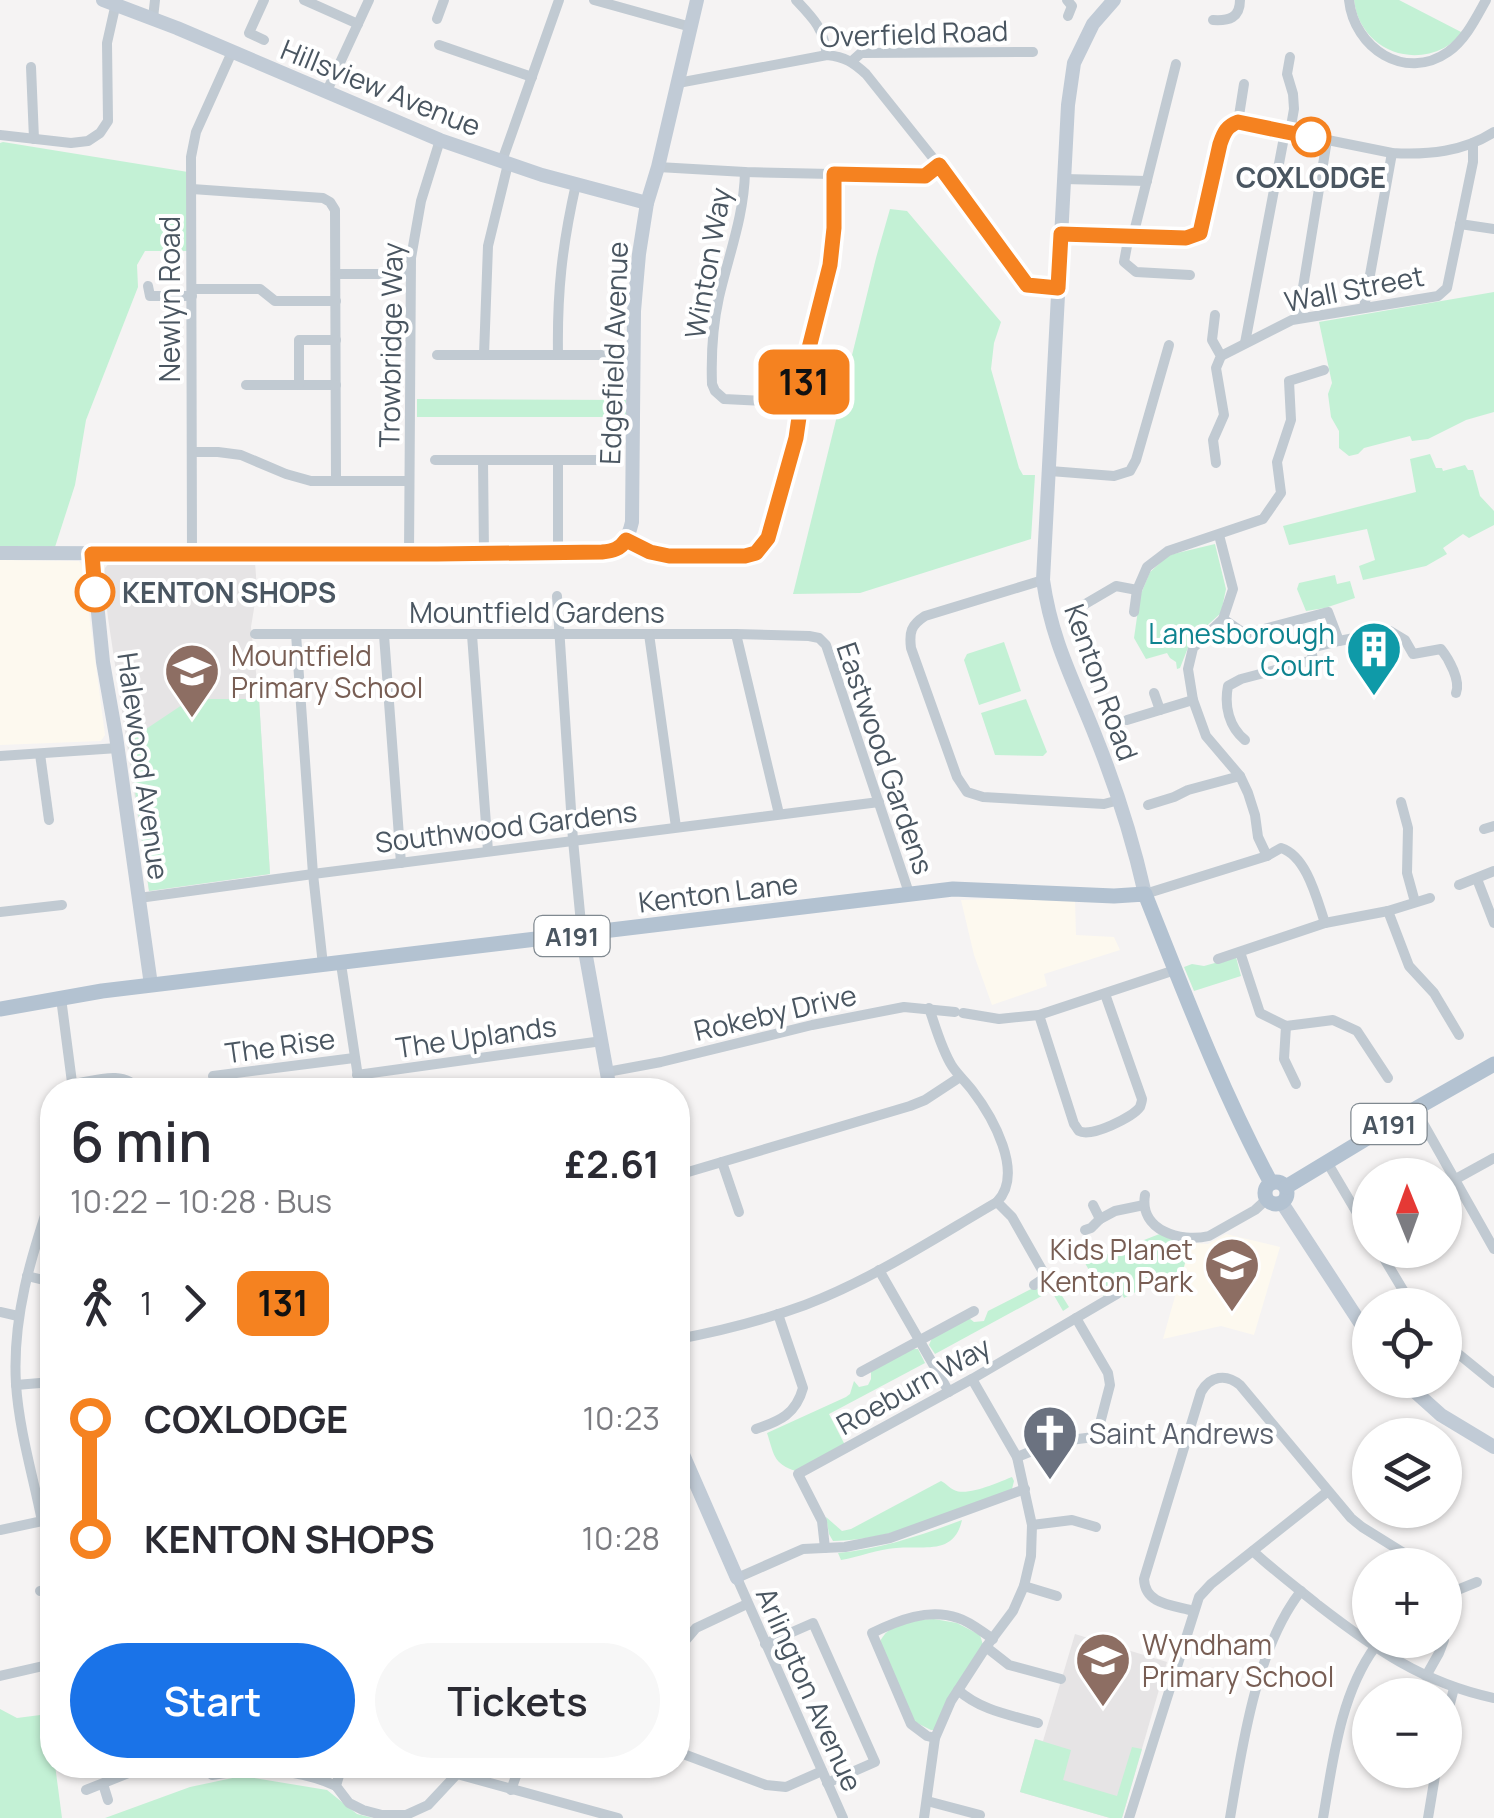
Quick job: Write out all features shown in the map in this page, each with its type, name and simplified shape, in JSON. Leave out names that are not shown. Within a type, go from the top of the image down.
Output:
[{"type":"main road","name":"Kenton Lane","points":[[0,1009],[151,985],[910,894],[981,889],[1145,894]]},
{"type":"main road","name":"Kenton Road","points":[[1145,894],[1218,1073],[1276,1193]]},
{"type":"main road","name":"A191","points":[[1276,1193],[1494,1064]]},
{"type":"street","points":[[153,18],[156,0]]},
{"type":"street","points":[[264,0],[249,33],[264,40]]},
{"type":"street","points":[[304,0],[358,24]]},
{"type":"street","points":[[326,94],[368,0]]},
{"type":"street","points":[[437,19],[444,0]]},
{"type":"street","points":[[484,355],[488,246],[505,162],[559,0]]},
{"type":"street","points":[[594,0],[691,27]]},
{"type":"street","name":"Edgefield Avenue","points":[[628,536],[633,504],[638,254],[698,0]]},
{"type":"street","points":[[796,0],[816,20],[827,56]]},
{"type":"street","points":[[1067,0],[1072,6],[1068,16]]},
{"type":"street","name":"Kenton Road","points":[[1114,0],[1093,24],[1074,63],[1068,105],[1044,580],[1053,632],[1119,800],[1145,894]]},
{"type":"street","points":[[1213,20],[1234,18],[1240,0]]},
{"type":"street","points":[[1349,0],[1355,26],[1368,45],[1406,62],[1429,60],[1448,52],[1464,37],[1486,0]]},
{"type":"street","points":[[0,135],[71,144],[100,134],[108,121],[109,2]]},
{"type":"street","name":"Hillsview Avenue","points":[[109,2],[440,140],[647,203]]},
{"type":"street","points":[[439,45],[532,77]]},
{"type":"street","name":"Newlyn Road","points":[[192,554],[193,143],[232,52]]},
{"type":"street","name":"Overfield Road","points":[[678,83],[827,56],[852,61],[862,53],[1033,52]]},
{"type":"street","points":[[1245,343],[1294,109],[1287,74],[1290,57]]},
{"type":"street","points":[[852,61],[939,165],[1027,285],[1058,288]]},
{"type":"street","points":[[1176,64],[1124,262],[1136,272],[1190,275]]},
{"type":"street","points":[[31,67],[34,139]]},
{"type":"street","points":[[1238,122],[1244,84]]},
{"type":"street","points":[[1061,234],[1196,236],[1202,227],[1224,134],[1238,122],[1392,153],[1425,154],[1473,143],[1494,132]]},
{"type":"street","name":"Trowbridge Way","points":[[409,554],[410,274],[421,201],[440,140]]},
{"type":"street","points":[[1298,318],[1328,140]]},
{"type":"street","points":[[1473,143],[1460,224],[1494,229]]},
{"type":"street","points":[[1364,308],[1392,153]]},
{"type":"street","points":[[658,167],[925,176],[939,165]]},
{"type":"street","name":"Winton Way","points":[[745,172],[738,230],[715,320],[712,384],[719,395],[734,400],[802,403]]},
{"type":"street","points":[[0,554],[558,553],[612,551],[622,546],[628,536],[650,552],[669,556],[756,553],[768,538],[796,438],[809,348],[830,265],[834,174]]},
{"type":"street","points":[[1064,179],[1147,181]]},
{"type":"street","points":[[558,355],[560,264],[576,184]]},
{"type":"street","points":[[192,190],[323,198],[335,210],[336,481]]},
{"type":"street","name":"Wall Street","points":[[1221,356],[1298,318],[1444,293],[1460,224]]},
{"type":"street","points":[[336,274],[410,274]]},
{"type":"street","points":[[148,286],[150,296],[260,289],[275,301],[336,301]]},
{"type":"street","points":[[1215,316],[1212,340],[1221,356],[1216,368],[1224,415],[1213,440],[1216,463]]},
{"type":"street","points":[[299,385],[300,340],[336,340]]},
{"type":"street","points":[[1050,471],[1114,476],[1130,472],[1169,345]]},
{"type":"street","points":[[437,354],[605,355]]},
{"type":"street","points":[[1134,612],[1136,590],[1147,567],[1168,551],[1263,520],[1281,493],[1277,462],[1291,420],[1289,381],[1324,370]]},
{"type":"street","points":[[246,385],[336,385]]},
{"type":"street","points":[[192,452],[241,455],[300,479],[409,481]]},
{"type":"street","points":[[436,460],[606,460]]},
{"type":"street","points":[[484,460],[484,554]]},
{"type":"street","points":[[558,460],[558,553]]},
{"type":"street","points":[[1219,535],[1233,589],[1223,620],[1193,648],[1188,669],[1193,700],[1206,736],[1240,776],[1267,856]]},
{"type":"street","name":"Halewood Avenue","points":[[92,554],[103,662],[151,985]]},
{"type":"street","points":[[1044,580],[924,616],[914,622],[909,634],[911,648],[957,778],[966,792],[983,797],[1104,804],[1119,800]]},
{"type":"street","points":[[1075,610],[1116,586],[1136,590]]},
{"type":"street","points":[[557,596],[582,934],[608,1078]]},
{"type":"street","points":[[1223,620],[1245,634],[1328,612],[1338,641]]},
{"type":"street","points":[[1245,740],[1231,724],[1228,686],[1314,660],[1311,648],[1338,641],[1390,631],[1405,640],[1413,654],[1442,649],[1458,684],[1456,693]]},
{"type":"street","name":"Mountfield Gardens","points":[[255,634],[736,634],[819,638]]},
{"type":"street","points":[[296,634],[323,966]]},
{"type":"street","points":[[384,634],[401,862]]},
{"type":"street","points":[[649,634],[676,828]]},
{"type":"street","points":[[736,634],[779,814]]},
{"type":"street","points":[[472,635],[488,851]]},
{"type":"street","name":"Eastwood Gardens","points":[[819,638],[826,645],[910,894]]},
{"type":"street","points":[[1154,692],[1160,710]]},
{"type":"street","points":[[1127,720],[1193,700]]},
{"type":"street","points":[[0,756],[118,748]]},
{"type":"street","points":[[40,754],[49,820]]},
{"type":"street","points":[[1148,805],[1240,776]]},
{"type":"street","points":[[1168,799],[1171,812]]},
{"type":"street","name":"Southwood Gardens","points":[[138,898],[879,802]]},
{"type":"street","points":[[1401,802],[1408,828],[1407,874],[1415,902]]},
{"type":"street","points":[[1145,894],[1267,856],[1281,848],[1294,854],[1312,884],[1325,923]]},
{"type":"street","points":[[1460,885],[1494,871]]},
{"type":"street","points":[[1477,878],[1494,923]]},
{"type":"street","points":[[1218,959],[1325,923],[1430,898]]},
{"type":"street","points":[[0,912],[62,904]]},
{"type":"street","points":[[1388,911],[1409,966],[1434,993],[1459,1035]]},
{"type":"street","points":[[1240,952],[1260,1013],[1286,1026],[1332,1020],[1357,1030],[1388,1078]]},
{"type":"street","points":[[341,964],[358,1078]]},
{"type":"street","name":"Rokeby Drive","points":[[607,1072],[904,1007],[998,1018],[1040,1016],[1175,970]]},
{"type":"street","points":[[1040,1016],[1074,1124],[1080,1131],[1098,1131],[1140,1108],[1142,1098],[1105,994]]},
{"type":"street","points":[[61,998],[72,1078]]},
{"type":"street","points":[[690,1337],[778,1314],[842,1289],[997,1202],[1004,1194],[1008,1185],[1006,1161],[994,1123],[941,1044],[929,1008]]},
{"type":"street","points":[[1286,1026],[1284,1059],[1296,1084]]},
{"type":"street","name":"The Uplands","points":[[357,1075],[602,1042]]},
{"type":"street","name":"The Rise","points":[[213,1076],[354,1058]]},
{"type":"street","points":[[690,1171],[910,1106],[960,1077]]},
{"type":"street","points":[[1415,1109],[1442,1158]]},
{"type":"street","points":[[1462,1176],[1494,1158]]},
{"type":"street","points":[[722,1162],[739,1212]]},
{"type":"street","points":[[1327,1162],[1352,1204]]},
{"type":"street","points":[[1085,1230],[1115,1211],[1144,1200],[1150,1221],[1161,1230],[1201,1238],[1256,1210],[1276,1193]]},
{"type":"street","name":"Kenton Road","points":[[1276,1193],[1352,1310]]},
{"type":"street","points":[[1462,1194],[1494,1248]]},
{"type":"street","points":[[997,1202],[1012,1217],[1046,1277],[1034,1285]]},
{"type":"street","points":[[1093,1205],[1100,1219]]},
{"type":"street","points":[[40,1234],[18,1316],[16,1385],[40,1490]]},
{"type":"street","points":[[879,1270],[949,1392]]},
{"type":"street","points":[[27,1276],[40,1279]]},
{"type":"street","name":"Roeburn Way","points":[[826,1548],[822,1520],[798,1474],[1117,1294]]},
{"type":"street","points":[[861,1372],[974,1310]]},
{"type":"street","points":[[0,1312],[18,1316]]},
{"type":"street","points":[[756,1429],[788,1415],[803,1388],[778,1314]]},
{"type":"street","points":[[1017,1457],[1054,1442],[1094,1437],[1098,1432],[1110,1385],[1108,1374],[1076,1318]]},
{"type":"street","points":[[1462,1357],[1494,1383]]},
{"type":"street","points":[[1194,1611],[1152,1599],[1144,1589],[1144,1579],[1200,1392],[1214,1378],[1233,1379],[1240,1385],[1328,1492],[1362,1527],[1396,1548]]},
{"type":"street","points":[[924,1818],[935,1738],[958,1690],[1014,1612],[1031,1556],[1032,1525],[1017,1457],[972,1379]]},
{"type":"street","points":[[16,1385],[40,1383]]},
{"type":"street","points":[[1422,1398],[1441,1415],[1494,1447]]},
{"type":"street","points":[[690,1470],[737,1578],[803,1550],[890,1538],[1024,1489]]},
{"type":"street","points":[[1130,1818],[1194,1611],[1204,1591],[1328,1492]]},
{"type":"street","points":[[1032,1525],[1072,1520],[1096,1527]]},
{"type":"street","points":[[0,1530],[40,1521]]},
{"type":"street","points":[[1252,1551],[1352,1630]]},
{"type":"street","name":"Arlington Avenue","points":[[737,1578],[843,1818]]},
{"type":"street","points":[[1462,1589],[1477,1582]]},
{"type":"street","points":[[1024,1586],[1057,1596]]},
{"type":"street","points":[[1230,1818],[1269,1646],[1281,1619],[1301,1591]]},
{"type":"street","points":[[690,1635],[696,1628],[747,1604]]},
{"type":"street","points":[[935,1738],[911,1724],[872,1633],[920,1615],[958,1618],[990,1643],[1009,1665],[1061,1680]]},
{"type":"street","points":[[765,1644],[813,1623],[868,1744],[876,1762],[828,1784]]},
{"type":"street","points":[[1323,1818],[1333,1758],[1360,1668],[1367,1658]]},
{"type":"street","points":[[1394,1658],[1431,1678]]},
{"type":"street","points":[[1426,1676],[1434,1658]]},
{"type":"street","points":[[0,1676],[40,1667]]},
{"type":"street","points":[[958,1690],[986,1708],[1038,1722]]},
{"type":"street","points":[[1462,1690],[1494,1698]]},
{"type":"street","points":[[690,1756],[766,1785],[786,1786],[822,1772]]},
{"type":"street","points":[[86,1790],[117,1778]]},
{"type":"street","points":[[318,1778],[336,1786],[349,1803],[382,1815],[406,1815],[428,1805],[447,1778]]},
{"type":"street","points":[[336,1786],[338,1778]]},
{"type":"street","points":[[476,1778],[618,1818]]},
{"type":"street","points":[[511,1790],[515,1778]]},
{"type":"street","points":[[102,1784],[108,1800]]},
{"type":"street","points":[[1428,1818],[1433,1788]]},
{"type":"street","points":[[927,1800],[980,1815]]},
{"type":"shaded area","points":[[0,560],[79,561],[83,567],[105,735],[101,741],[0,745]]},
{"type":"shaded area","name":"Mountfield Primary School","points":[[111,561],[255,562],[257,590],[251,627],[270,874],[149,891],[108,618],[103,574]]},
{"type":"shaded area","points":[[961,900],[1075,900],[1076,935],[1114,937],[1120,950],[1044,974],[1047,986],[992,1005],[974,955]]},
{"type":"shaded area","points":[[1226,1234],[1280,1247],[1254,1335],[1221,1326],[1163,1339],[1190,1243],[1208,1244]]},
{"type":"shaded area","name":"Wyndham Primary School","points":[[1075,1634],[1167,1662],[1122,1818],[1020,1792],[1035,1739],[1043,1741]]},
{"type":"green space","points":[[1354,0],[1399,0],[1463,33],[1444,48],[1429,53],[1399,53],[1374,40],[1358,16]]},
{"type":"green space","points":[[3,142],[188,172],[189,251],[145,251],[137,265],[138,287],[86,420],[75,485],[55,547],[0,546]]},
{"type":"green space","points":[[890,209],[907,211],[1001,322],[991,369],[1019,468],[1023,475],[1035,475],[1031,539],[860,593],[793,594],[876,258]]},
{"type":"green space","points":[[1494,292],[1494,412],[1466,420],[1428,439],[1412,441],[1410,436],[1349,456],[1339,448],[1339,431],[1331,417],[1328,394],[1332,383],[1319,322]]},
{"type":"green space","points":[[417,399],[626,400],[626,417],[417,417]]},
{"type":"green space","points":[[1430,454],[1436,468],[1443,471],[1465,465],[1473,470],[1480,496],[1494,511],[1494,525],[1469,538],[1463,534],[1443,548],[1447,554],[1426,566],[1363,580],[1359,566],[1375,560],[1367,529],[1289,545],[1283,526],[1416,492],[1410,459]]},
{"type":"green space","points":[[1215,544],[1226,589],[1221,613],[1191,640],[1180,668],[1167,653],[1146,659],[1134,638],[1140,596],[1150,572],[1169,555]]},
{"type":"green space","points":[[1335,575],[1337,584],[1350,581],[1355,598],[1306,611],[1297,589],[1299,583]]},
{"type":"green space","points":[[1004,642],[1021,691],[979,705],[964,660],[967,654]]},
{"type":"green space","points":[[191,699],[259,699],[270,874],[149,891],[128,741]]},
{"type":"green space","points":[[1026,699],[1047,752],[1043,756],[995,755],[981,713]]},
{"type":"green space","points":[[1236,957],[1241,976],[1194,991],[1184,967]]},
{"type":"green space","points":[[1162,1233],[1190,1243],[1182,1275],[1164,1284],[1161,1279],[1124,1298],[1119,1288],[1104,1297],[1085,1263]]},
{"type":"green space","points":[[1054,1283],[1069,1307],[1063,1311],[1049,1292],[935,1354],[929,1345],[932,1338],[969,1318],[984,1321],[988,1311],[1033,1288]]},
{"type":"green space","points":[[918,1349],[925,1363],[829,1414],[846,1447],[796,1471],[779,1461],[767,1433],[846,1397],[854,1381],[859,1387],[868,1385],[871,1370]]},
{"type":"green space","points":[[1012,1477],[1012,1489],[902,1530],[833,1541],[829,1534],[826,1517],[842,1531],[851,1529],[941,1481],[954,1490],[967,1492]]},
{"type":"green space","points":[[962,1520],[958,1531],[945,1544],[889,1549],[841,1560],[838,1553],[901,1541]]},
{"type":"green space","points":[[934,1619],[957,1623],[980,1635],[983,1645],[936,1730],[931,1730],[911,1720],[879,1644],[895,1627]]},
{"type":"green space","points":[[0,1709],[17,1718],[40,1715],[40,1778],[57,1778],[62,1818],[0,1818]]},
{"type":"green space","points":[[1035,1739],[1071,1750],[1063,1780],[1117,1796],[1132,1747],[1142,1749],[1122,1818],[1020,1792]]},
{"type":"green space","points":[[233,1778],[254,1778],[327,1790],[357,1814],[373,1818],[105,1818],[190,1787]]},
{"type":"bus line","name":"131","points":[[95,592],[92,554],[602,552],[622,546],[626,540],[669,556],[756,553],[768,538],[796,438],[809,348],[830,265],[834,174],[925,176],[939,165],[1027,285],[1058,288],[1061,234],[1186,238],[1200,233],[1220,144],[1230,125],[1238,122],[1311,137]]},
{"type":"place","name":"COXLODGE","points":[[1311,137]]},
{"type":"place","name":"KENTON SHOPS","points":[[95,592]]},
{"type":"place","name":"Lanesborough Court","points":[[1374,698]]},
{"type":"place","name":"Mountfield Primary School","points":[[192,720]]},
{"type":"place","name":"Kids Planet Kenton Park","points":[[1232,1314]]},
{"type":"place","name":"Saint Andrews","points":[[1050,1482]]},
{"type":"place","name":"Wyndham Primary School","points":[[1103,1709]]}]
